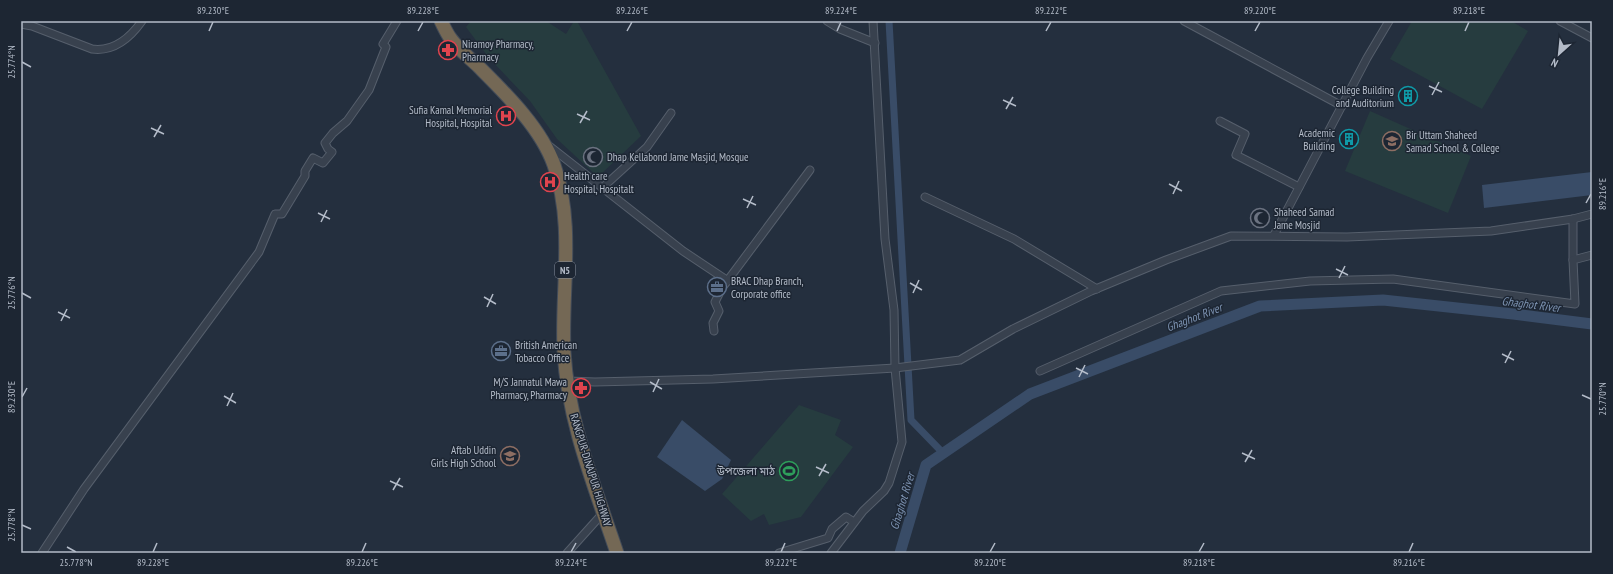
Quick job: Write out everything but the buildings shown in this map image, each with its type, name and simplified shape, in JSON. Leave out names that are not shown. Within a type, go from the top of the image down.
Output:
[{"type":"highway","name":"RANGPUR-DINAJPUR HIGHWAY","points":[[441,21],[452,40],[496,84],[518,109],[542,140],[554,164],[562,192],[565,238],[564,351],[575,426],[617,553]]},
{"type":"street","points":[[21,24],[32,26],[92,49],[101,50],[121,43],[142,21]]},
{"type":"street","points":[[42,553],[84,489],[259,252],[275,214],[282,214],[305,176],[305,171],[313,158],[323,163],[332,152],[328,149],[325,143],[333,133],[347,121],[369,90],[386,48],[383,44],[397,21]]},
{"type":"street","points":[[827,21],[840,29],[875,43]]},
{"type":"street","points":[[831,553],[863,511],[884,491],[889,483],[902,442],[894,310],[884,239],[873,21]]},
{"type":"street","points":[[1184,21],[1342,106]]},
{"type":"street","points":[[1274,235],[1389,21]]},
{"type":"street","points":[[1560,21],[1592,38]]},
{"type":"street","points":[[602,188],[647,147],[671,113]]},
{"type":"street","points":[[1220,121],[1245,134],[1236,155],[1299,187]]},
{"type":"street","points":[[542,140],[683,251],[728,281]]},
{"type":"street","points":[[714,331],[713,323],[719,311],[715,302],[728,281],[810,170]]},
{"type":"street","points":[[925,198],[1014,239],[1097,289]]},
{"type":"street","points":[[568,381],[595,382],[713,379],[897,368],[960,360],[1013,329],[1097,289],[1166,260],[1231,236],[1274,235],[1347,237],[1491,231],[1573,219],[1592,214]]},
{"type":"street","points":[[1040,371],[1221,291],[1310,281],[1393,279],[1575,304],[1573,219]]},
{"type":"street","points":[[1573,260],[1592,255]]},
{"type":"street","points":[[567,553],[603,513]]},
{"type":"street","points":[[779,553],[828,538],[832,529],[846,517],[854,522]]},
{"type":"green space","points":[[471,21],[546,21],[566,34],[574,21],[577,21],[641,136],[598,177],[557,139],[530,101],[489,58],[466,27]]},
{"type":"green space","points":[[1412,21],[1511,21],[1528,31],[1482,109],[1390,59]]},
{"type":"green space","points":[[1370,111],[1471,156],[1448,213],[1345,171]]},
{"type":"green space","name":"উপজেলা মাঠ","points":[[799,405],[841,420],[835,435],[853,447],[801,517],[769,525],[764,514],[751,521],[722,494]]},
{"type":"water","points":[[1592,172],[1592,195],[1484,208],[1482,185]]},
{"type":"water","points":[[682,420],[731,460],[722,479],[705,491],[657,457]]},
{"type":"waterway","points":[[889,21],[911,420],[943,453]]},
{"type":"waterway","name":"Ghaghot River","points":[[900,553],[926,465],[1030,394],[1260,306],[1383,300],[1592,324]]},
{"type":"place","name":"Niramoy Pharmacy, Pharmacy","points":[[448,50]]},
{"type":"place","name":"College Building and Auditorium","points":[[1408,96]]},
{"type":"place","name":"Sufia Kamal Memorial Hospital, Hospital","points":[[506,116]]},
{"type":"place","name":"Academic Building","points":[[1349,139]]},
{"type":"place","name":"Bir Uttam Shaheed Samad School & College","points":[[1392,141]]},
{"type":"place","name":"Dhap Kellabond Jame Masjid, Mosque","points":[[593,157]]},
{"type":"place","name":"Health care Hospital, Hospitalt","points":[[550,182]]},
{"type":"place","name":"Shaheed Samad Jame Mosjid","points":[[1260,218]]},
{"type":"place","name":"BRAC Dhap Branch, Corporate office","points":[[717,287]]},
{"type":"place","name":"British American Tobacco Office","points":[[501,351]]},
{"type":"place","name":"M/S Jannatul Mawa Pharmacy, Pharmacy","points":[[581,388]]},
{"type":"place","name":"Aftab Uddin Girls High School","points":[[510,456]]},
{"type":"place","name":"উপজেলা মাঠ","points":[[789,471]]}]
